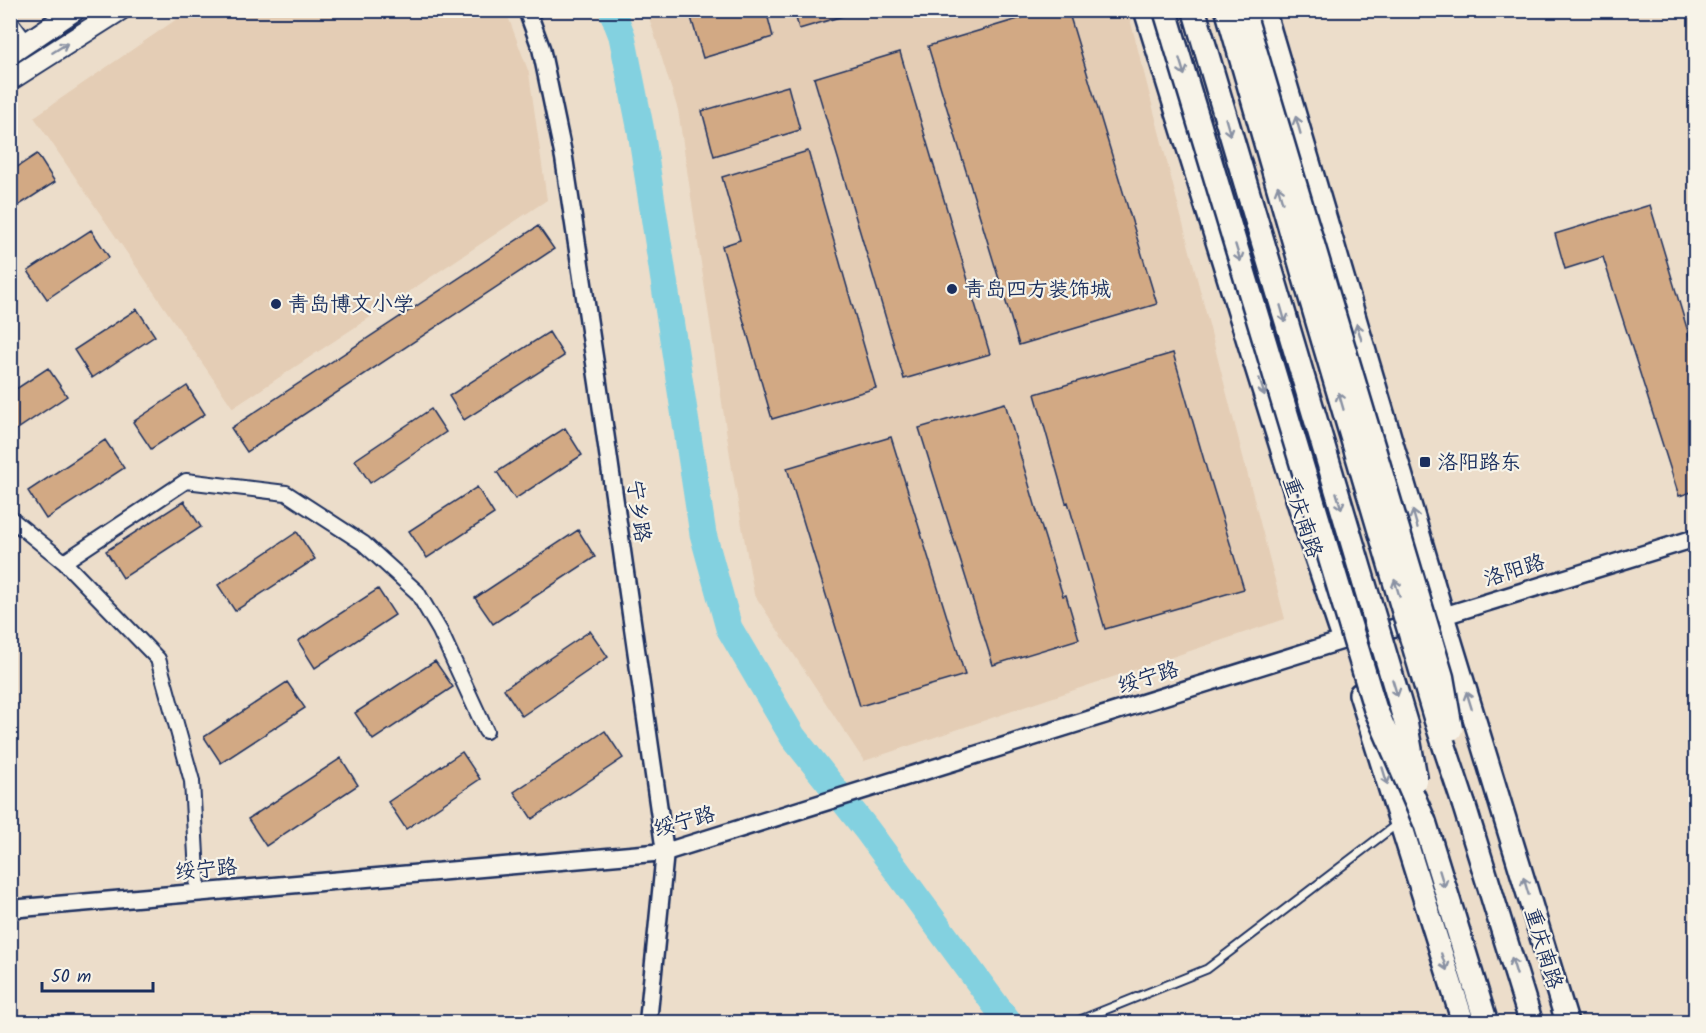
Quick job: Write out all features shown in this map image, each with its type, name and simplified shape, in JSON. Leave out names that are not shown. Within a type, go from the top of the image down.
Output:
[{"type":"highway","points":[[1165,10],[1376,708],[1425,823]]},
{"type":"highway","points":[[1194,10],[1406,724],[1425,823],[1485,1020]]},
{"type":"highway","points":[[1227,10],[1302,273],[1436,721],[1530,1023]]},
{"type":"highway","points":[[1243,10],[1442,677],[1464,805]]},
{"type":"main road","points":[[19,49],[75,10]]},
{"type":"main road","points":[[10,80],[120,10]]},
{"type":"main road","name":"重庆南路","points":[[1145,10],[1463,1023]]},
{"type":"main road","name":"重庆南路","points":[[1264,10],[1443,615],[1567,1023]]},
{"type":"street","name":"宁乡路","points":[[527,10],[540,48],[564,158],[665,852],[648,1023]]},
{"type":"street","points":[[10,21],[19,49]]},
{"type":"street","points":[[64,562],[186,482],[286,493],[363,543],[417,592],[440,631],[486,731]]},
{"type":"street","points":[[10,518],[64,562],[158,659],[192,781],[198,893]]},
{"type":"street","name":"洛阳路","points":[[1344,640],[1443,615],[1695,538]]},
{"type":"street","name":"绥宁路","points":[[10,909],[665,852],[1344,640]]},
{"type":"lane","points":[[1075,1023],[1207,969],[1399,822]]},
{"type":"shaded area","name":"青岛博文小学","points":[[190,10],[506,11],[529,73],[547,200],[233,408],[34,117]]},
{"type":"shaded area","name":"青岛四方装饰城","points":[[647,11],[1128,11],[1285,619],[864,761],[754,594],[732,469],[678,110]]},
{"type":"building","points":[[701,10],[766,10],[773,37],[703,58],[690,14]]},
{"type":"building","points":[[794,10],[849,10],[850,14],[799,29]]},
{"type":"building","points":[[1048,10],[1068,10],[1157,304],[1019,345],[928,46]]},
{"type":"building","points":[[900,52],[990,354],[904,379],[814,78]]},
{"type":"building","points":[[788,86],[800,130],[714,156],[702,111]]},
{"type":"building","points":[[808,151],[876,388],[772,419],[722,246],[740,240],[722,177]]},
{"type":"building","points":[[37,154],[55,182],[10,211],[10,172]]},
{"type":"building","points":[[1650,205],[1695,355],[1695,491],[1679,496],[1603,257],[1565,269],[1555,234]]},
{"type":"building","points":[[538,226],[554,249],[247,452],[231,428]]},
{"type":"building","points":[[91,230],[109,257],[47,299],[28,271]]},
{"type":"building","points":[[137,309],[155,336],[92,378],[74,350]]},
{"type":"building","points":[[549,332],[564,356],[464,420],[449,396]]},
{"type":"building","points":[[1173,353],[1244,589],[1105,629],[1035,394]]},
{"type":"building","points":[[48,368],[67,396],[10,434],[10,393]]},
{"type":"building","points":[[187,386],[205,414],[151,449],[133,422]]},
{"type":"building","points":[[1005,403],[1063,596],[1066,595],[1079,639],[993,665],[919,428]]},
{"type":"building","points":[[431,409],[446,432],[370,483],[355,460]]},
{"type":"building","points":[[565,428],[582,455],[515,499],[497,472]]},
{"type":"building","points":[[891,437],[965,675],[860,706],[787,468]]},
{"type":"building","points":[[105,440],[124,468],[46,519],[28,491]]},
{"type":"building","points":[[477,487],[494,514],[427,558],[409,531]]},
{"type":"building","points":[[184,501],[201,527],[123,578],[106,551]]},
{"type":"building","points":[[578,530],[595,557],[493,624],[475,598]]},
{"type":"building","points":[[297,532],[315,559],[235,611],[218,585]]},
{"type":"building","points":[[378,589],[395,615],[315,668],[298,641]]},
{"type":"building","points":[[590,631],[608,657],[522,716],[504,689]]},
{"type":"building","points":[[435,661],[453,687],[373,740],[355,713]]},
{"type":"building","points":[[287,682],[305,708],[221,763],[204,737]]},
{"type":"building","points":[[605,731],[623,758],[532,819],[514,792]]},
{"type":"building","points":[[462,752],[480,779],[406,829],[388,802]]},
{"type":"building","points":[[341,758],[358,785],[266,846],[248,819]]},
{"type":"waterway","points":[[612,10],[622,36],[641,131],[703,534],[729,628],[793,737],[867,830],[1008,1022]]},
{"type":"place","name":"青岛四方装饰城","points":[[952,289]]},
{"type":"place","name":"青岛博文小学","points":[[276,304]]},
{"type":"place","name":"洛阳路东","points":[[1425,462]]}]
